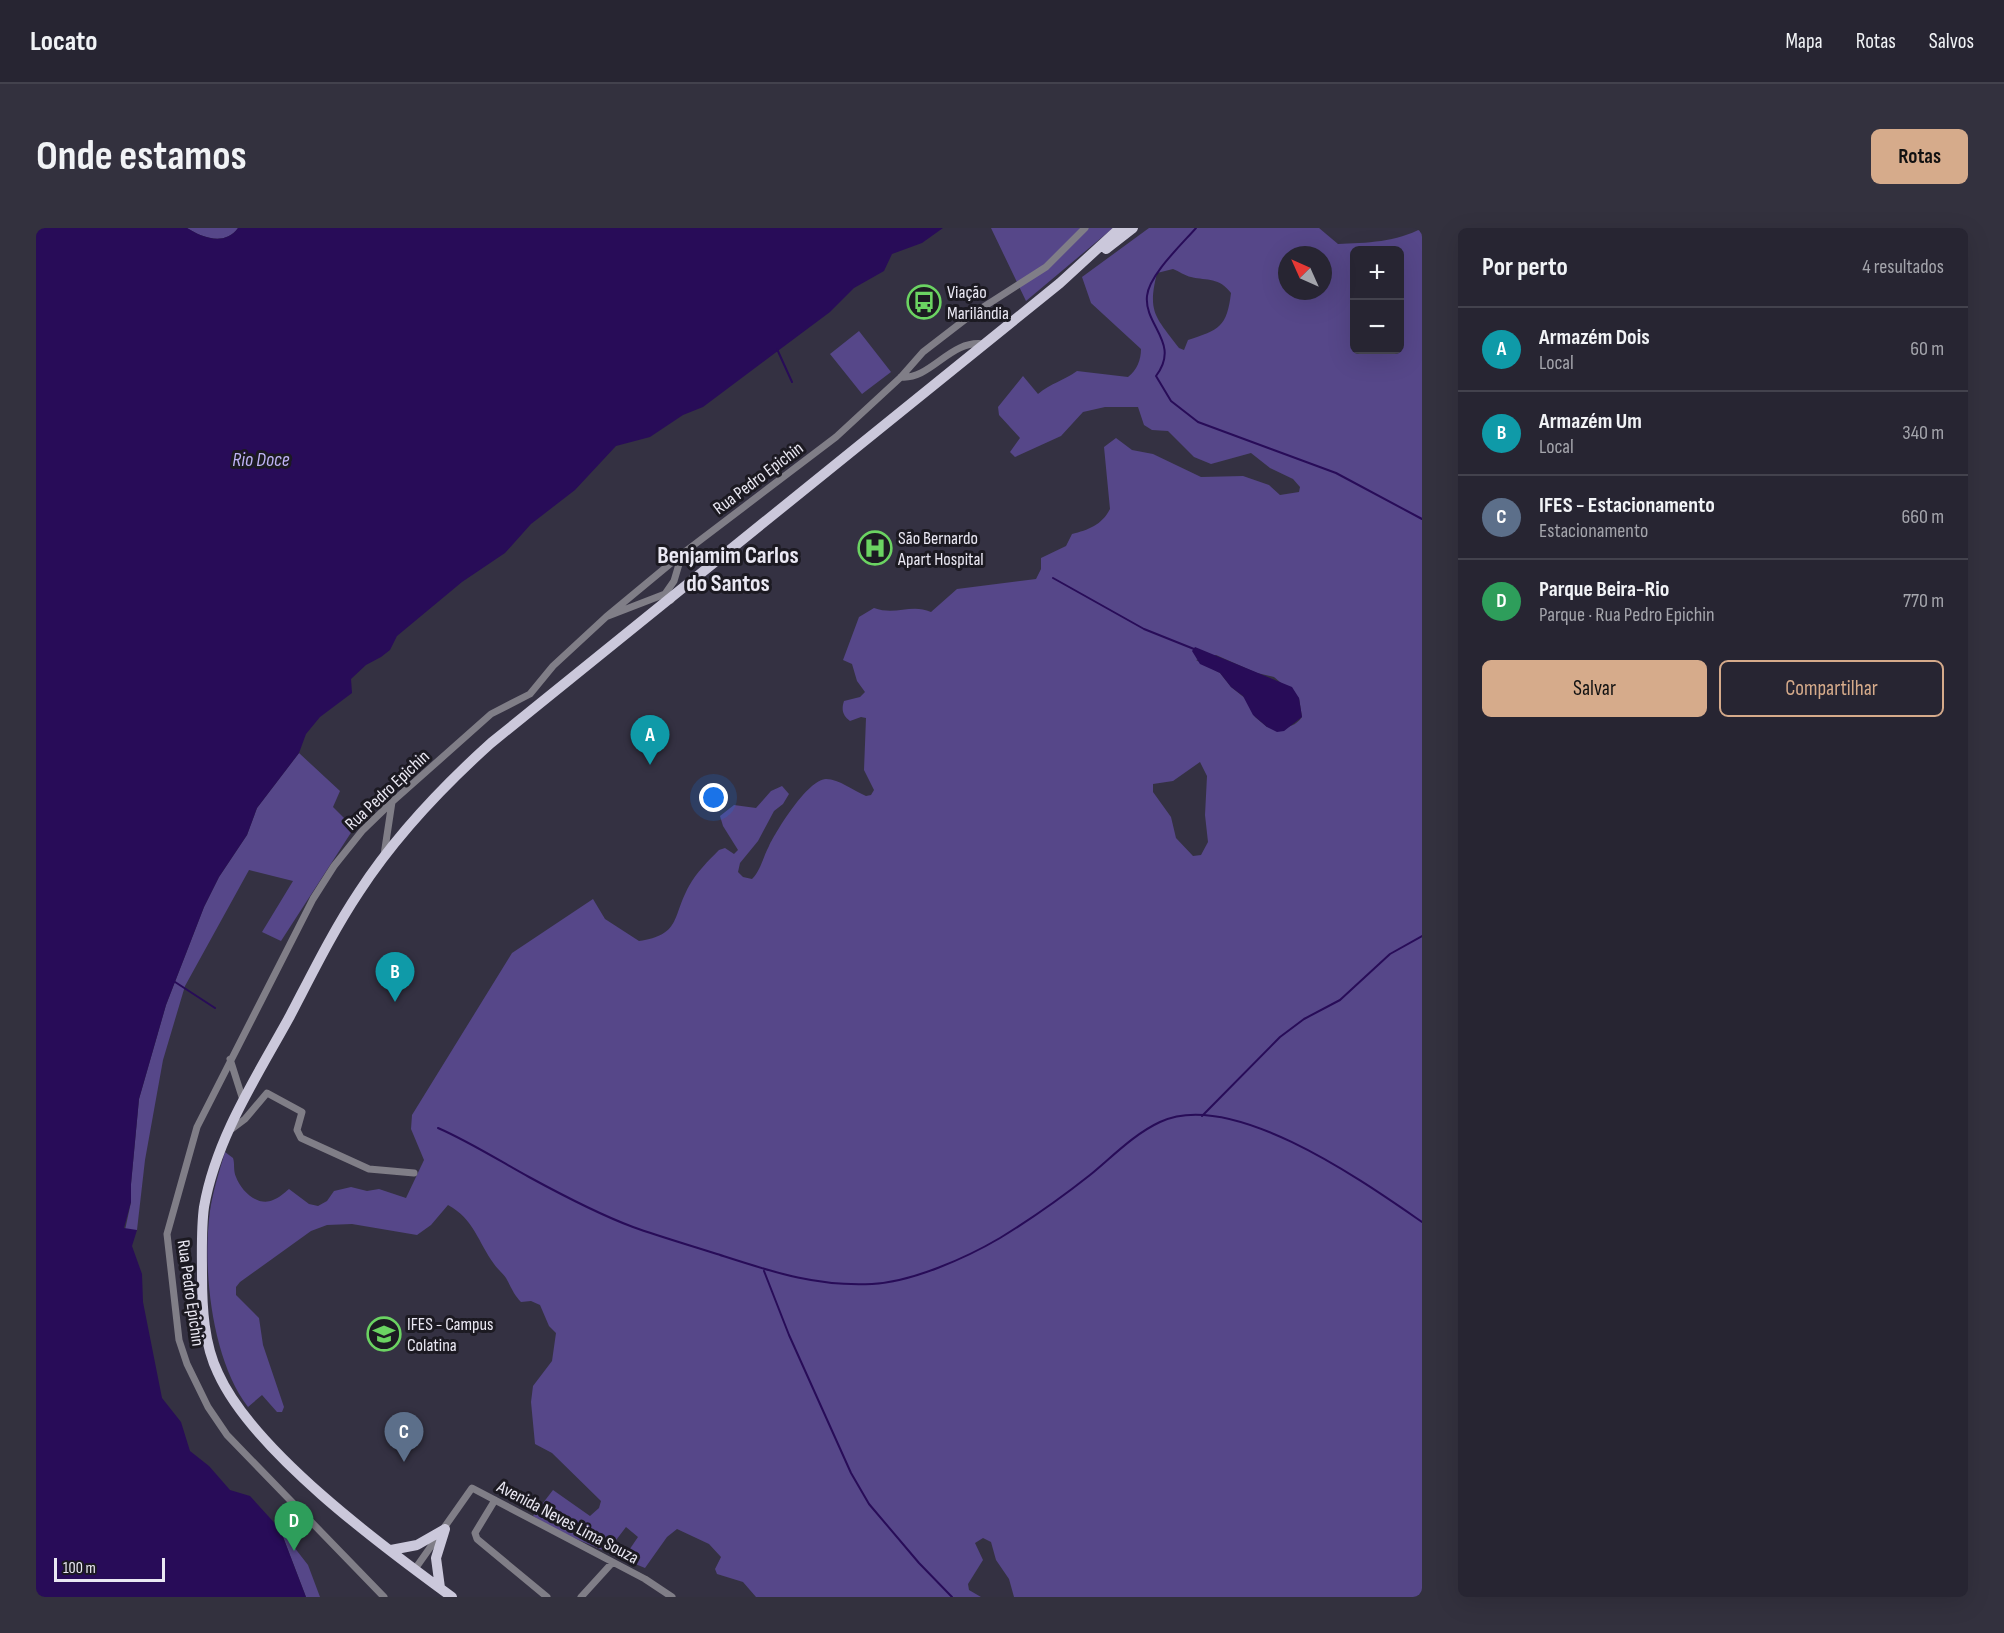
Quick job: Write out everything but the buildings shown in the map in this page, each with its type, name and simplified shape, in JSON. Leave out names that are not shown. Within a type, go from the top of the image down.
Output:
[{"type":"main road","points":[[1060,283],[1120,228]]},
{"type":"main road","points":[[452,1597],[391,1550],[290,1465],[231,1398],[217,1372],[206,1337],[202,1293],[204,1206],[218,1156],[244,1100],[342,920],[383,857],[451,778],[668,597],[1060,283],[1133,228]]},
{"type":"main road","points":[[391,1550],[417,1545],[444,1529]]},
{"type":"main road","points":[[440,1588],[436,1558],[444,1529]]},
{"type":"street","name":"Rua Pedro Epichin","points":[[384,1597],[227,1435],[204,1398],[178,1340],[167,1234],[197,1127],[230,1059],[313,899],[362,831],[491,714],[530,694],[553,666],[606,616],[682,554],[836,437],[901,377],[923,352],[971,315],[1046,267],[1085,228]]},
{"type":"street","points":[[901,377],[916,374],[962,346],[975,342],[984,344]]},
{"type":"street","points":[[606,616],[668,597],[682,554]]},
{"type":"street","points":[[383,857],[392,802]]},
{"type":"street","points":[[230,1059],[244,1100]]},
{"type":"street","points":[[229,1131],[245,1119],[267,1093],[302,1112],[297,1133],[301,1138],[369,1169],[414,1173]]},
{"type":"street","name":"Avenida Neves Lima Souza","points":[[415,1569],[472,1488],[645,1579],[672,1597]]},
{"type":"street","points":[[495,1500],[475,1533],[477,1539],[547,1597]]},
{"type":"street","points":[[581,1597],[612,1563]]},
{"type":"shaded area","points":[[187,228],[238,228],[233,234],[220,239],[200,235]]},
{"type":"shaded area","points":[[991,228],[1113,228],[1026,301]]},
{"type":"shaded area","points":[[1149,228],[1319,228],[1338,244],[1392,239],[1422,228],[1422,1597],[1014,1597],[1009,1579],[996,1560],[991,1542],[983,1538],[975,1543],[983,1560],[968,1584],[969,1590],[981,1597],[756,1597],[743,1582],[717,1574],[715,1569],[721,1557],[709,1544],[677,1529],[667,1537],[645,1568],[623,1559],[638,1537],[626,1527],[607,1552],[555,1530],[533,1516],[553,1490],[590,1516],[599,1508],[601,1501],[552,1453],[535,1444],[531,1402],[533,1386],[552,1361],[556,1333],[549,1326],[540,1305],[531,1301],[521,1302],[514,1294],[505,1276],[488,1256],[470,1224],[448,1205],[431,1225],[417,1235],[352,1224],[327,1225],[311,1231],[240,1282],[236,1287],[236,1295],[259,1318],[263,1345],[284,1407],[282,1412],[277,1412],[262,1395],[248,1407],[226,1365],[212,1313],[209,1286],[210,1211],[225,1152],[233,1158],[238,1182],[251,1196],[262,1201],[275,1199],[289,1189],[309,1204],[318,1206],[327,1201],[334,1191],[351,1187],[367,1191],[379,1189],[406,1198],[424,1160],[411,1129],[412,1115],[512,953],[593,899],[605,919],[639,941],[662,934],[673,923],[689,886],[703,867],[719,850],[725,848],[734,854],[738,850],[723,826],[720,816],[734,805],[756,808],[771,791],[782,786],[789,794],[783,804],[774,811],[758,841],[740,863],[738,872],[743,877],[752,879],[758,872],[769,846],[786,818],[802,796],[818,782],[831,780],[866,796],[871,795],[874,790],[864,770],[866,718],[861,717],[850,721],[844,715],[843,710],[844,701],[860,697],[865,692],[857,681],[852,664],[843,660],[859,617],[874,608],[889,611],[917,609],[931,612],[957,589],[1036,579],[1041,569],[1041,558],[1066,546],[1072,534],[1089,529],[1107,515],[1110,509],[1104,447],[1116,438],[1132,450],[1153,454],[1201,477],[1243,476],[1269,485],[1280,495],[1299,492],[1300,487],[1293,479],[1270,468],[1251,453],[1211,464],[1194,457],[1168,431],[1152,430],[1144,425],[1138,407],[1105,407],[1083,412],[1061,436],[1015,457],[1010,452],[1020,438],[999,415],[998,407],[1023,376],[1038,394],[1077,371],[1128,377],[1136,368],[1141,349],[1091,303],[1082,277]],"holes":[[[1173,269],[1189,276],[1213,280],[1222,284],[1231,293],[1227,313],[1220,326],[1188,340],[1184,350],[1179,348],[1164,329],[1154,306],[1153,297],[1157,273]],[[1216,655],[1257,673],[1274,677],[1299,698],[1302,717],[1291,726],[1267,727],[1255,717],[1246,699],[1231,687],[1220,673],[1196,660]],[[1200,762],[1207,776],[1205,815],[1208,842],[1201,855],[1193,856],[1176,838],[1171,817],[1153,792],[1153,784],[1173,781]]]},
{"type":"shaded area","points":[[859,331],[891,372],[862,394],[830,354]]},
{"type":"shaded area","points":[[299,753],[340,791],[333,807],[354,828],[281,941],[262,932],[293,881],[249,870],[185,986],[163,1060],[145,1160],[137,1230],[125,1230],[131,1202],[139,1099],[166,1005],[204,907],[219,877],[247,835],[257,808]]},
{"type":"shaded area","points":[[280,1529],[308,1565],[320,1597],[306,1597]]},
{"type":"water","name":"Rio Doce","points":[[36,228],[187,228],[200,235],[220,239],[233,234],[238,228],[943,228],[922,243],[892,254],[884,271],[854,288],[830,312],[703,407],[683,415],[650,437],[616,446],[575,490],[531,524],[505,553],[462,582],[397,636],[390,650],[366,665],[351,679],[352,693],[320,717],[306,734],[299,753],[257,808],[247,835],[219,877],[204,907],[166,1005],[139,1099],[131,1202],[124,1228],[137,1230],[132,1246],[142,1274],[143,1302],[162,1398],[181,1422],[190,1451],[209,1466],[230,1490],[250,1496],[280,1529],[306,1597],[36,1597]]},
{"type":"water","points":[[1195,647],[1292,687],[1299,698],[1302,717],[1284,731],[1277,732],[1267,727],[1253,715],[1243,696],[1231,687],[1220,673],[1200,664],[1192,651]]},
{"type":"waterway","points":[[1196,228],[1160,269],[1147,296],[1151,317],[1160,335],[1165,354],[1163,364],[1156,376],[1171,401],[1198,422],[1336,473],[1422,519]]},
{"type":"waterway","points":[[777,349],[792,382]]},
{"type":"waterway","points":[[1053,578],[1144,629],[1194,649]]},
{"type":"waterway","points":[[1202,1116],[1280,1037],[1304,1019],[1340,1000],[1390,954],[1422,936]]},
{"type":"waterway","points":[[172,980],[215,1008]]},
{"type":"waterway","points":[[438,1128],[567,1197],[620,1222],[774,1272],[831,1283],[872,1284],[904,1279],[938,1268],[971,1253],[1000,1238],[1046,1208],[1141,1133],[1160,1122],[1190,1115],[1223,1118],[1259,1128],[1296,1144],[1367,1185],[1422,1222]]},
{"type":"waterway","points":[[764,1271],[789,1335],[851,1473],[869,1504],[919,1563],[952,1597]]},
{"type":"place","name":"Viação Marilândia","points":[[924,302]]},
{"type":"place","name":"São Bernardo Apart Hospital","points":[[875,548]]},
{"type":"place","name":"Armazém Dois","points":[[650,765]]},
{"type":"place","name":"Armazém Um","points":[[395,1002]]},
{"type":"place","name":"IFES - Campus Colatina","points":[[384,1334]]},
{"type":"place","name":"IFES - Estacionamento","points":[[404,1462]]},
{"type":"place","name":"Parque Beira-Rio","points":[[294,1551]]},
{"type":"district","name":"Benjamim Carlos do Santos","points":[[728,569]]}]
